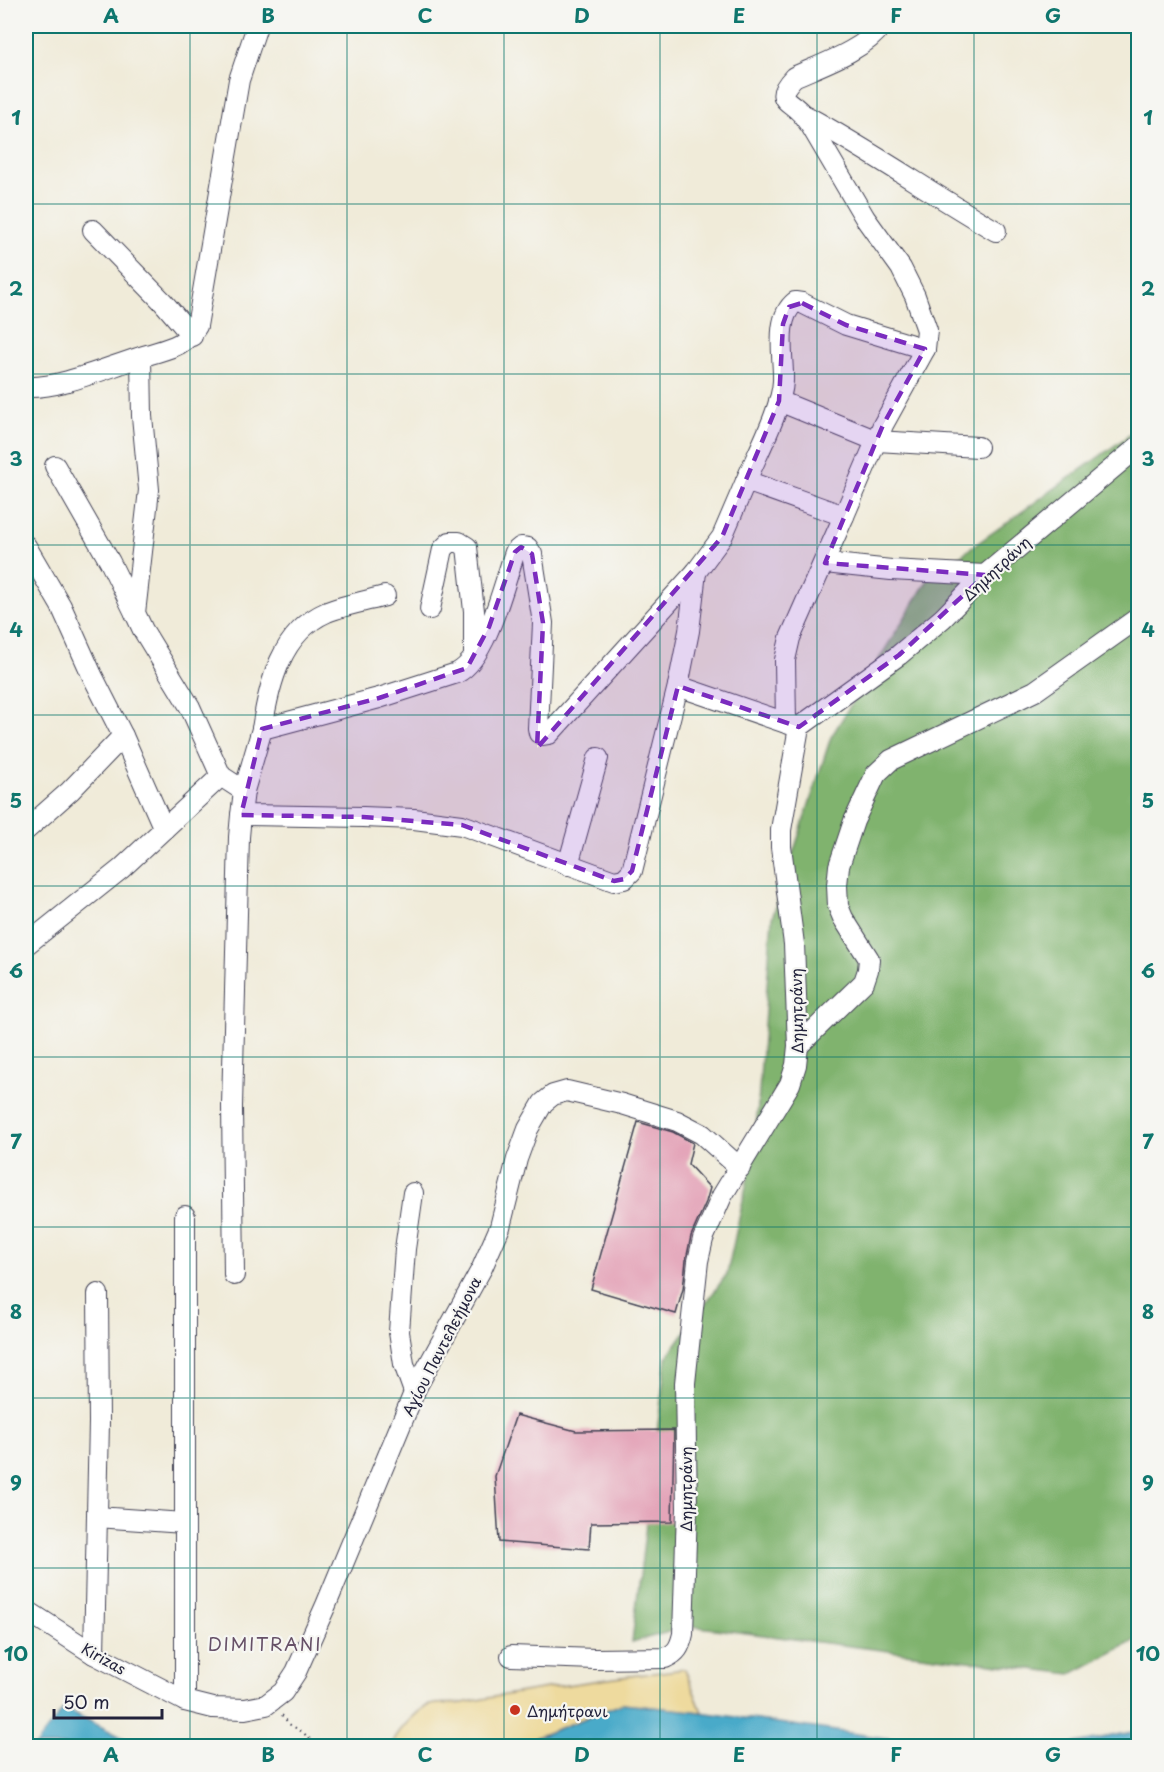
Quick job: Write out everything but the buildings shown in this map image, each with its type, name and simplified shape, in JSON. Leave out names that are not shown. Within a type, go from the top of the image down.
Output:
[{"type":"street","points":[[26,387],[66,382],[185,342],[192,336],[197,326],[239,80],[257,26]]},
{"type":"street","points":[[881,26],[860,45],[794,77],[786,85],[783,94],[786,102],[996,231]]},
{"type":"street","points":[[678,686],[792,725],[785,660],[790,638],[825,563],[883,425],[925,349],[927,330],[915,296],[901,268],[865,218],[829,154],[801,113]]},
{"type":"street","points":[[93,230],[163,302],[192,336]]},
{"type":"street","points":[[262,729],[379,698],[458,673],[467,668],[475,658],[489,627],[515,552],[521,547],[528,548],[532,554],[543,623],[538,728],[539,733],[549,734],[696,572],[722,537],[779,401],[783,383],[783,324],[789,307],[795,302],[802,303],[846,325],[925,349]]},
{"type":"street","points":[[135,613],[149,490],[142,416],[141,357]]},
{"type":"street","points":[[779,401],[877,441],[978,447]]},
{"type":"street","name":"Δημητράνη","points":[[511,1656],[595,1659],[665,1658],[674,1654],[680,1646],[687,1508],[685,1383],[698,1261],[703,1239],[722,1196],[790,1084],[796,1065],[798,1046],[794,944],[781,847],[792,725],[899,656],[943,618],[985,575],[1138,447]]},
{"type":"street","points":[[55,466],[110,562],[143,630],[190,707],[222,776],[244,791]]},
{"type":"street","points":[[746,481],[844,516]]},
{"type":"street","points":[[430,609],[443,549],[450,542],[459,542],[467,547],[474,611],[475,658]]},
{"type":"street","points":[[26,546],[61,606],[164,829]]},
{"type":"street","points":[[825,563],[891,570],[985,575]]},
{"type":"street","points":[[241,815],[414,819],[462,825],[614,881],[624,879],[632,871],[678,686],[689,631],[696,572]]},
{"type":"street","points":[[234,1275],[232,1106],[239,837],[244,791],[279,661],[297,633],[326,613],[385,596]]},
{"type":"street","points":[[798,1046],[864,982],[868,970],[869,959],[838,906],[837,885],[839,866],[854,821],[876,774],[891,760],[1035,691],[1138,618]]},
{"type":"street","points":[[26,830],[70,791],[123,736]]},
{"type":"street","points":[[568,865],[598,758]]},
{"type":"street","points":[[26,945],[121,869],[222,776]]},
{"type":"street","name":"Αγίου Παντελεήμονα","points":[[273,1700],[284,1692],[300,1662],[414,1392],[482,1268],[500,1227],[517,1159],[528,1129],[543,1102],[567,1090],[677,1121],[702,1134],[740,1168]]},
{"type":"street","points":[[413,1193],[405,1249],[399,1332],[404,1364],[414,1392]]},
{"type":"street","points":[[185,1216],[185,1701],[213,1708],[245,1709],[266,1705],[273,1700]]},
{"type":"street","points":[[94,1654],[99,1422],[98,1294]]},
{"type":"street","points":[[97,1517],[184,1523]]},
{"type":"street","name":"Kirizas","points":[[26,1610],[94,1654],[185,1701]]},
{"type":"path","points":[[273,1700],[289,1724],[315,1742],[339,1746],[349,1738],[367,1746]]},
{"type":"highlighted area","points":[[802,303],[846,325],[925,349],[883,425],[825,563],[985,575],[899,655],[799,727],[678,686],[632,871],[624,879],[614,881],[462,825],[363,817],[241,815],[262,729],[379,698],[467,668],[489,627],[515,552],[521,547],[532,554],[543,623],[537,748],[722,537],[779,401],[783,324],[789,307]]},
{"type":"green space","points":[[1138,429],[1138,1639],[1071,1674],[691,1626],[632,1642],[666,1358],[727,1274],[755,1145],[772,918],[831,737],[929,578]]},
{"type":"sand","name":"Δημήτρανι","points":[[685,1669],[702,1712],[622,1704],[513,1746],[392,1746],[406,1724],[427,1706],[440,1703],[463,1703],[574,1684]]},
{"type":"water","points":[[622,1704],[693,1711],[943,1746],[514,1746]]},
{"type":"water","points":[[64,1708],[139,1746],[34,1746]]},
{"type":"water","points":[[1138,1731],[1138,1746],[1060,1746]]},
{"type":"pier","points":[[60,1708],[61,1711],[34,1746],[31,1746]]},
{"type":"place","name":"Δημήτρανι","points":[[515,1710]]},
{"type":"district","name":"DIMITRANI","points":[[265,1643]]}]
